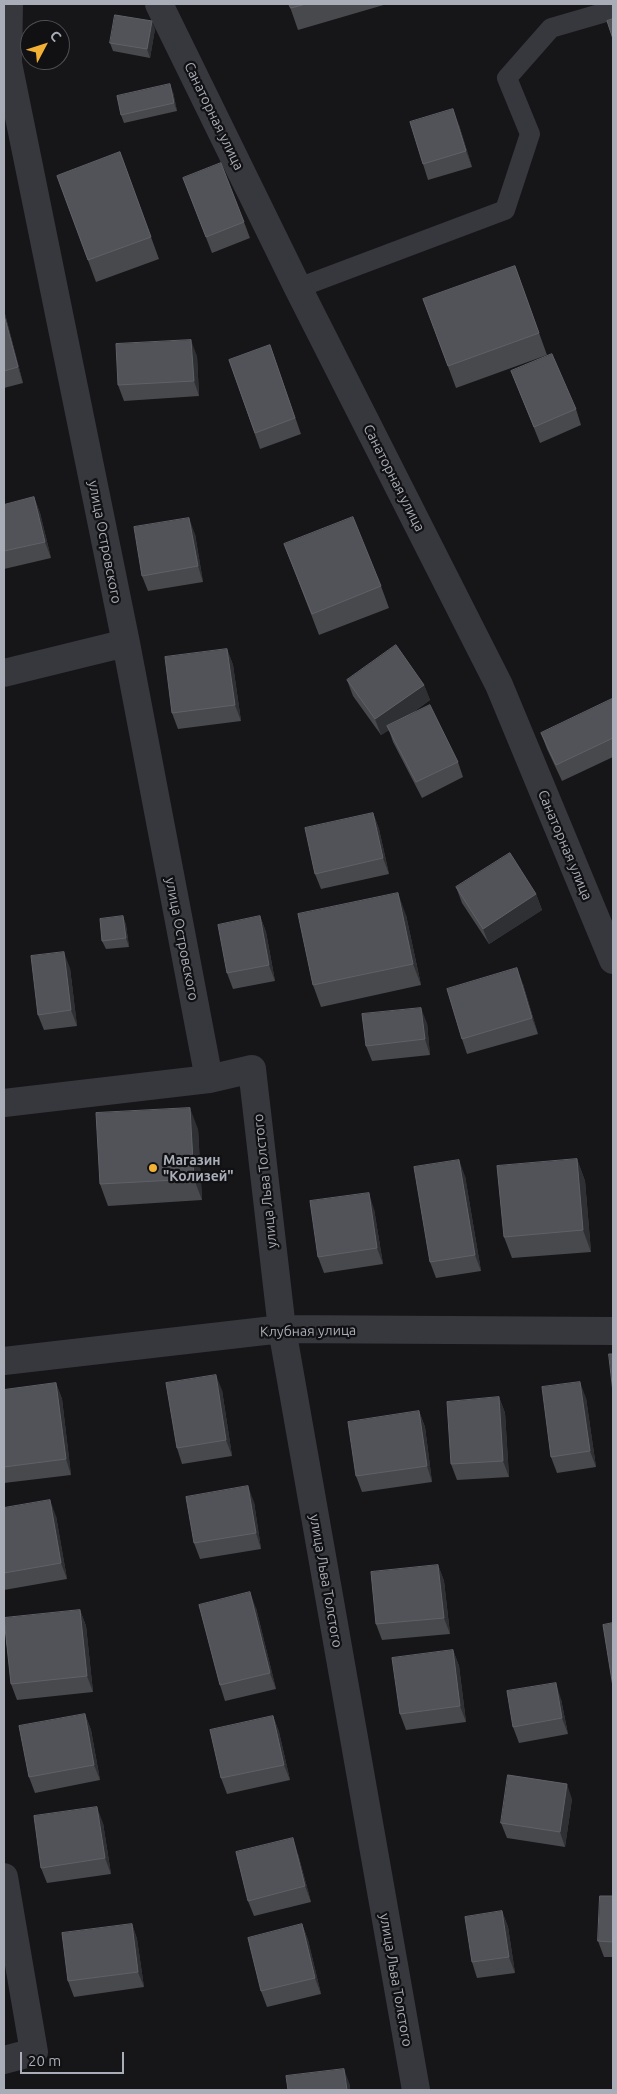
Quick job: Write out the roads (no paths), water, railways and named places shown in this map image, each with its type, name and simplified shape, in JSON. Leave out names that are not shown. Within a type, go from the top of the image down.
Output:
[{"type":"street","name":"улица Островского","points":[[9,4],[8,62],[126,643],[209,1079]]},
{"type":"street","name":"Санаторная улица","points":[[159,4],[298,288],[499,685],[613,960]]},
{"type":"street","points":[[4,673],[126,643]]},
{"type":"street","name":"улица Льва Толстого","points":[[209,1079],[252,1069],[282,1329],[416,2090]]},
{"type":"street","points":[[4,1103],[209,1079]]},
{"type":"street","name":"Клубная улица","points":[[4,1361],[282,1329],[613,1331]]},
{"type":"street","points":[[4,1877],[34,2052],[4,2060]]},
{"type":"lane","points":[[298,288],[505,210],[530,134],[507,78],[551,28],[613,10]]},
{"type":"place","name":"Магазин \"Колизей\"","points":[[153,1168]]}]
